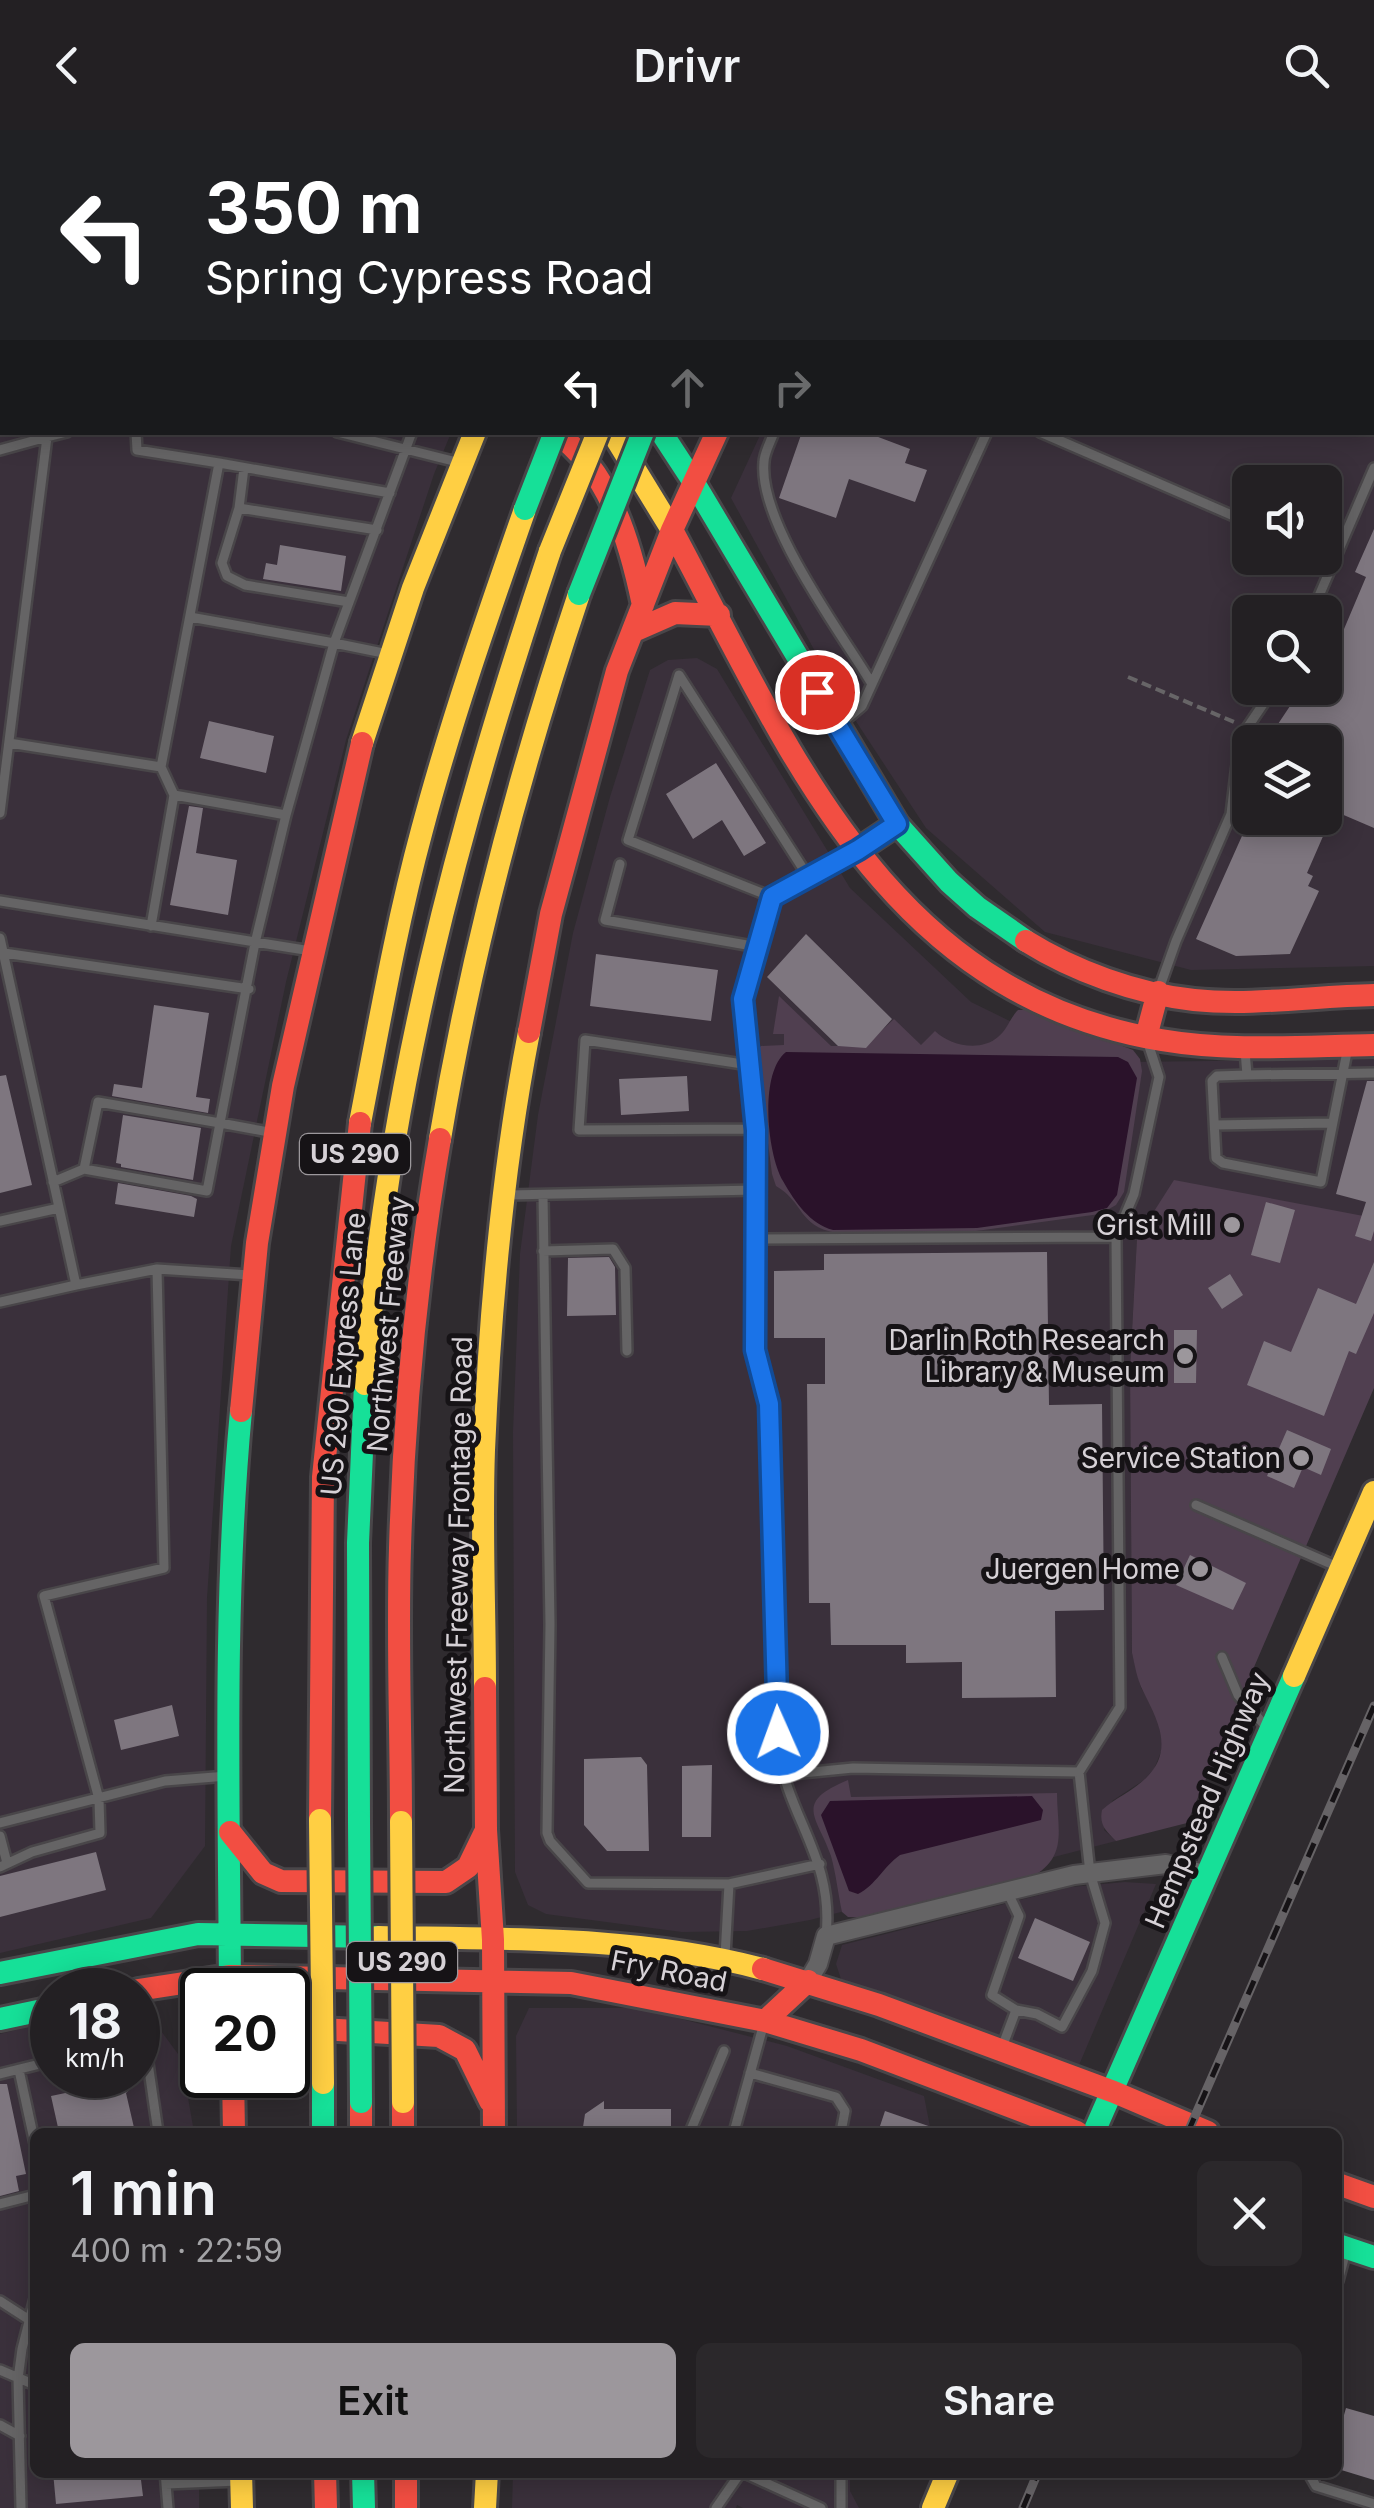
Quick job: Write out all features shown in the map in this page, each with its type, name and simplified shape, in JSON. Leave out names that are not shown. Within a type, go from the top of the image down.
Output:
[{"type":"main road","points":[[230,1968],[229,1623],[234,1485],[253,1276],[276,1133],[313,952],[364,736],[474,435]]},
{"type":"main road","name":"Northwest Freeway","points":[[323,2128],[323,1476],[352,1169],[386,982],[422,833],[469,668],[554,435]]},
{"type":"main road","points":[[561,435],[568,439],[602,487],[632,551],[639,620],[694,611],[719,615]]},
{"type":"main road","name":"US 290 Express Lane","points":[[361,2128],[358,1533],[366,1377],[389,1179],[428,963],[461,833],[506,674],[597,435]]},
{"type":"main road","points":[[614,435],[672,530],[804,769],[858,850],[889,890],[922,923],[1004,983],[1071,1018],[1146,1037],[1245,1048],[1374,1046]]},
{"type":"main road","name":"Northwest Freeway","points":[[403,2128],[400,1543],[412,1352],[428,1198],[456,1038],[498,851],[550,676],[642,435]]},
{"type":"main road","points":[[663,435],[897,824],[924,859],[954,888],[1029,943],[1087,974],[1196,1000],[1374,995]]},
{"type":"main road","name":"Northwest Freeway Frontage Road","points":[[494,2121],[493,1940],[486,1830],[484,1454],[493,1294],[510,1129],[551,914],[618,671],[692,481],[715,435]]},
{"type":"main road","points":[[858,850],[897,824]]},
{"type":"main road","points":[[1146,1037],[1158,992]]},
{"type":"main road","name":"Hempstead Highway","points":[[1096,2128],[1374,1492]]},
{"type":"main road","points":[[230,1832],[262,1874],[281,1881],[446,1882],[468,1867],[486,1830]]},
{"type":"main road","name":"Fry Road","points":[[0,1973],[130,1944],[198,1934],[576,1940],[724,1959],[808,1981],[1114,2092],[1199,2128]]},
{"type":"main road","name":"Fry Road","points":[[310,1982],[493,1979],[571,1983],[765,2021],[861,2050],[1066,2128]]},
{"type":"main road","points":[[765,2021],[808,1981]]},
{"type":"main road","points":[[0,2020],[30,2013]]},
{"type":"main road","points":[[310,2028],[439,2036],[465,2050],[494,2121]]},
{"type":"main road","points":[[234,2128],[235,2098]]},
{"type":"main road","points":[[1342,2185],[1374,2197]]},
{"type":"main road","points":[[1342,2246],[1374,2257]]},
{"type":"main road","points":[[241,2478],[242,2508]]},
{"type":"main road","points":[[326,2478],[326,2508]]},
{"type":"main road","points":[[364,2478],[364,2508]]},
{"type":"main road","points":[[406,2478],[406,2508]]},
{"type":"main road","points":[[486,2478],[486,2508]]},
{"type":"main road","points":[[933,2508],[946,2478]]},
{"type":"street","points":[[808,1981],[826,1936],[1090,1873],[1166,1864],[1207,1875]]},
{"type":"lane","points":[[0,450],[54,435]]},
{"type":"lane","points":[[136,435],[137,450],[390,493]]},
{"type":"lane","points":[[349,435],[461,463]]},
{"type":"lane","points":[[53,1182],[84,1169],[207,1191],[256,943],[286,815],[334,643],[411,435]]},
{"type":"lane","points":[[773,435],[764,461],[770,509],[805,576],[872,684]]},
{"type":"lane","points":[[838,727],[862,706],[986,435]]},
{"type":"lane","points":[[1047,435],[1232,514]]},
{"type":"lane","points":[[0,812],[46,437]]},
{"type":"lane","points":[[151,926],[174,795],[161,767],[218,463]]},
{"type":"lane","points":[[244,468],[240,508],[222,563],[227,576],[245,585],[349,602]]},
{"type":"lane","points":[[1342,533],[1374,468]]},
{"type":"lane","points":[[240,508],[376,530]]},
{"type":"lane","points":[[190,616],[391,655]]},
{"type":"lane","points":[[772,897],[628,840],[679,675],[809,878]]},
{"type":"lane","points":[[8,743],[161,767]]},
{"type":"lane","points":[[174,795],[286,815]]},
{"type":"lane","points":[[1158,992],[1232,806]]},
{"type":"lane","points":[[826,1936],[828,1911],[820,1864],[782,1775],[778,1748],[769,1404],[755,1350],[756,1130],[743,999],[772,897],[858,850]]},
{"type":"lane","points":[[620,864],[604,920],[758,946]]},
{"type":"lane","points":[[0,901],[313,952]]},
{"type":"lane","points":[[0,938],[76,1285]]},
{"type":"lane","points":[[4,953],[249,989]]},
{"type":"lane","points":[[1007,1891],[1019,1916],[992,1995],[1016,2010],[1037,2014],[1062,2027],[1092,1971],[1105,1923],[1090,1873],[1079,1772],[1120,1707],[1116,1237],[1134,1194],[1159,1077],[1146,1037]]},
{"type":"lane","points":[[750,1065],[585,1040],[579,1130],[756,1130]]},
{"type":"lane","points":[[1348,1046],[1342,1073],[1332,1123],[1321,1182],[1223,1163],[1216,1158],[1212,1081],[1217,1076],[1247,1075],[1342,1073],[1374,1072]]},
{"type":"lane","points":[[1245,1048],[1247,1075]]},
{"type":"lane","points":[[84,1169],[98,1102],[276,1133]]},
{"type":"lane","points":[[1214,1125],[1332,1123]]},
{"type":"lane","points":[[503,1194],[757,1190]]},
{"type":"lane","points":[[543,1194],[550,1624],[546,1833],[588,1883],[729,1884],[820,1864]]},
{"type":"lane","points":[[0,1221],[59,1208]]},
{"type":"lane","points":[[756,1239],[1116,1237]]},
{"type":"lane","points":[[544,1251],[613,1249],[625,1268],[627,1351]]},
{"type":"lane","points":[[0,1836],[4,1865],[32,1852],[100,1834],[99,1799],[44,1596],[164,1568],[157,1269]]},
{"type":"lane","points":[[0,1302],[157,1269],[253,1276]]},
{"type":"lane","points":[[1196,1505],[1341,1568]]},
{"type":"lane","points":[[1222,1656],[1238,1695],[1270,1731]]},
{"type":"lane","points":[[782,1775],[853,1768],[1079,1772]]},
{"type":"lane","points":[[0,1823],[165,1781],[230,1776]]},
{"type":"lane","points":[[724,1959],[729,1884]]},
{"type":"lane","points":[[1001,2050],[1016,2010]]},
{"type":"lane","points":[[735,2128],[765,2021]]},
{"type":"lane","points":[[692,2128],[724,2051]]},
{"type":"lane","points":[[0,2074],[30,2067]]},
{"type":"lane","points":[[20,2070],[32,2128]]},
{"type":"lane","points":[[750,2073],[836,2097],[845,2111],[842,2128]]},
{"type":"lane","points":[[153,2098],[157,2128]]},
{"type":"lane","points":[[0,2204],[30,2196]]},
{"type":"lane","points":[[0,2301],[30,2321]]},
{"type":"lane","points":[[21,2508],[18,2379],[30,2330]]},
{"type":"lane","points":[[0,2370],[30,2383]]},
{"type":"lane","points":[[0,2426],[20,2436]]},
{"type":"lane","points":[[166,2478],[168,2508]]},
{"type":"lane","points":[[716,2508],[737,2478]]},
{"type":"lane","points":[[752,2478],[821,2508]]},
{"type":"lane","points":[[840,2478],[841,2508]]},
{"type":"lane","points":[[1311,2478],[1316,2486],[1374,2504]]},
{"type":"path","points":[[1128,676],[1240,725]]},
{"type":"shaded area","points":[[0,435],[450,435],[346,740],[286,982],[231,1246],[207,1598],[205,1846],[151,1918],[0,1953]]},
{"type":"shaded area","points":[[760,435],[1374,435],[1374,966],[1191,970],[1045,932],[926,828],[840,697],[731,498]]},
{"type":"shaded area","points":[[697,658],[717,669],[850,888],[971,1002],[1020,1026],[1128,1062],[1374,1059],[1374,1218],[1137,1238],[1130,1369],[1132,1653],[1141,1688],[1157,1714],[1163,1747],[1154,1769],[1144,1780],[1112,1801],[1104,1830],[1116,1841],[810,1920],[747,1931],[682,1932],[546,1914],[528,1905],[515,1872],[513,1432],[520,1254],[538,1115],[573,933],[650,670],[668,660]]},
{"type":"shaded area","points":[[779,996],[831,1046],[865,1046],[894,1019],[921,1045],[935,1031],[957,1043],[975,1046],[991,1042],[1018,1010],[1028,1010],[1133,1050],[1142,1071],[1124,1192],[1116,1205],[1100,1214],[976,1231],[836,1233],[814,1225],[776,1186],[772,1174],[756,1050],[761,1046],[784,1045],[784,1034],[773,1034]]},
{"type":"shaded area","points":[[786,1052],[1118,1057],[1128,1062],[1137,1078],[1117,1195],[1107,1208],[1092,1212],[977,1228],[825,1227],[793,1197],[777,1169],[773,1152],[769,1095],[777,1062]]},
{"type":"shaded area","points":[[1174,1180],[1374,1218],[1374,1388],[1187,1823],[1116,1841],[1102,1824],[1102,1810],[1146,1778],[1160,1757],[1161,1746],[1158,1723],[1139,1682],[1132,1653],[1130,1369],[1137,1238]]},
{"type":"shaded area","points":[[848,1780],[851,1797],[1057,1793],[1056,1849],[1052,1859],[1035,1875],[873,1918],[848,1917],[842,1912],[831,1856],[814,1812],[820,1796]]},
{"type":"shaded area","points":[[1032,1796],[1043,1810],[1041,1820],[900,1855],[858,1894],[849,1891],[821,1815],[830,1801]]},
{"type":"shaded area","points":[[1125,1882],[1156,1884],[1079,2065],[841,1979],[836,1964],[842,1945],[1071,1887]]},
{"type":"shaded area","points":[[529,2008],[638,2008],[787,2046],[924,2096],[930,2128],[517,2128],[516,2036]]},
{"type":"shaded area","points":[[30,2026],[30,2098],[160,2098],[160,2030],[180,2057],[180,2098],[188,2098],[193,2128],[30,2128],[30,2478],[199,2478],[199,2508],[0,2508],[0,2034]]},
{"type":"shaded area","points":[[513,2478],[850,2478],[850,2491],[859,2508],[737,2505],[512,2508]]},
{"type":"building","points":[[801,435],[873,435],[910,449],[905,463],[927,470],[915,502],[849,479],[836,518],[779,498]]},
{"type":"building","points":[[1374,529],[1374,828],[1342,814],[1342,725],[1277,725],[1291,705],[1342,705],[1342,634],[1366,577],[1355,572]]},
{"type":"building","points":[[280,545],[346,556],[341,591],[263,579],[266,563],[277,565]]},
{"type":"building","points":[[209,721],[274,736],[266,773],[200,758]]},
{"type":"building","points":[[716,763],[766,843],[744,856],[722,820],[693,839],[666,794]]},
{"type":"building","points":[[189,806],[203,808],[196,853],[237,860],[228,915],[170,905]]},
{"type":"building","points":[[1242,835],[1324,835],[1307,873],[1313,876],[1308,886],[1319,891],[1290,954],[1236,956],[1196,939]]},
{"type":"building","points":[[806,934],[892,1019],[866,1048],[838,1046],[767,977]]},
{"type":"building","points":[[596,954],[718,970],[711,1021],[590,1006]]},
{"type":"building","points":[[154,1005],[209,1013],[196,1097],[210,1099],[208,1113],[112,1096],[114,1084],[142,1088]]},
{"type":"building","points":[[6,1075],[32,1185],[0,1193],[0,1076]]},
{"type":"building","points":[[687,1076],[689,1111],[621,1115],[619,1079]]},
{"type":"building","points":[[1367,1081],[1374,1081],[1371,1241],[1355,1236],[1366,1202],[1336,1194]]},
{"type":"building","points":[[123,1115],[201,1128],[193,1180],[116,1163]]},
{"type":"building","points":[[118,1183],[191,1196],[197,1199],[194,1217],[115,1204]]},
{"type":"building","points":[[1266,1202],[1295,1210],[1280,1263],[1251,1255]]},
{"type":"building","points":[[1047,1252],[1049,1405],[1102,1404],[1104,1610],[1055,1611],[1056,1697],[962,1698],[962,1662],[906,1663],[906,1645],[831,1645],[830,1603],[809,1603],[807,1384],[825,1384],[825,1338],[774,1338],[774,1271],[824,1270],[824,1254]]},
{"type":"building","points":[[609,1257],[615,1267],[616,1315],[567,1316],[568,1258]]},
{"type":"building","points":[[1374,1262],[1374,1313],[1356,1354],[1349,1351],[1324,1416],[1247,1385],[1264,1341],[1291,1352],[1318,1288],[1356,1304]]},
{"type":"building","points":[[1230,1274],[1243,1295],[1222,1309],[1208,1288]]},
{"type":"building","name":"Darlin Roth Research Library & Museum","points":[[1174,1330],[1197,1330],[1196,1383],[1174,1383]]},
{"type":"building","name":"Service Station","points":[[1287,1430],[1331,1449],[1321,1475],[1303,1467],[1294,1488],[1267,1476]]},
{"type":"building","name":"Juergen Home","points":[[1190,1555],[1246,1583],[1233,1610],[1176,1585]]},
{"type":"building","points":[[172,1705],[179,1736],[121,1750],[114,1720]]},
{"type":"building","points":[[641,1757],[647,1765],[649,1851],[607,1851],[584,1825],[584,1759]]},
{"type":"building","points":[[712,1765],[711,1837],[682,1837],[682,1766]]},
{"type":"building","points":[[96,1852],[106,1890],[0,1917],[0,1876]]},
{"type":"building","points":[[1035,1918],[1090,1942],[1073,1981],[1018,1958]]},
{"type":"building","points":[[0,2084],[7,2084],[26,2174],[16,2176],[19,2191],[0,2196]]},
{"type":"building","points":[[51,2098],[127,2098],[134,2128],[58,2128]]},
{"type":"building","points":[[604,2101],[604,2109],[671,2109],[671,2128],[586,2128],[585,2114]]},
{"type":"building","points":[[885,2111],[934,2128],[879,2128]]},
{"type":"building","points":[[1346,2408],[1374,2416],[1374,2480],[1342,2470],[1342,2422]]},
{"type":"building","points":[[54,2478],[141,2478],[143,2496],[56,2504]]},
{"type":"railway","points":[[1190,2128],[1374,1706]]},
{"type":"railway","points":[[1023,2508],[1036,2478]]},
{"type":"traffic: fast","points":[[525,509],[554,435]]},
{"type":"traffic: fast","points":[[579,594],[642,435]]},
{"type":"traffic: fast","points":[[663,435],[693,481]]},
{"type":"traffic: fast","points":[[693,481],[897,824],[949,882],[1026,941]]},
{"type":"traffic: fast","points":[[359,1822],[358,1543],[365,1384]]},
{"type":"traffic: fast","points":[[230,1968],[229,1628],[241,1411]]},
{"type":"traffic: fast","points":[[1096,2128],[1294,1676]]},
{"type":"traffic: fast","points":[[359,1822],[361,2102]]},
{"type":"traffic: fast","points":[[0,1973],[198,1934],[378,1937]]},
{"type":"traffic: fast","points":[[0,2019],[30,2013]]},
{"type":"traffic: fast","points":[[323,2083],[323,2128]]},
{"type":"traffic: fast","points":[[1342,2246],[1374,2257]]},
{"type":"traffic: fast","points":[[363,2478],[364,2508]]},
{"type":"traffic: slow","points":[[362,743],[413,588],[474,435]]},
{"type":"traffic: slow","points":[[550,551],[597,435]]},
{"type":"traffic: slow","points":[[614,435],[672,530]]},
{"type":"traffic: slow","points":[[360,1123],[422,830],[525,509]]},
{"type":"traffic: slow","points":[[365,1384],[390,1172],[431,962],[486,755],[550,551]]},
{"type":"traffic: slow","points":[[440,1139],[466,1001],[499,864],[579,594]]},
{"type":"traffic: slow","points":[[485,1688],[483,1480],[490,1345],[504,1188],[529,1032]]},
{"type":"traffic: slow","points":[[1294,1676],[1374,1492]]},
{"type":"traffic: slow","points":[[320,1820],[323,2083]]},
{"type":"traffic: slow","points":[[401,1822],[403,2102]]},
{"type":"traffic: slow","points":[[378,1937],[621,1945],[716,1958],[763,1969]]},
{"type":"traffic: slow","points":[[241,2478],[242,2508]]},
{"type":"traffic: slow","points":[[485,2508],[487,2478]]},
{"type":"traffic: slow","points":[[933,2508],[946,2478]]},
{"type":"traffic: jam","points":[[559,435],[574,448],[604,487],[632,557],[643,605]]},
{"type":"traffic: jam","points":[[529,1032],[551,914],[617,671],[672,530],[716,435]]},
{"type":"traffic: jam","points":[[672,530],[759,696],[806,776],[857,850],[916,916],[985,971],[1066,1014],[1161,1040],[1240,1047],[1374,1045]]},
{"type":"traffic: jam","points":[[634,631],[675,613],[719,615]]},
{"type":"traffic: jam","points":[[241,1411],[257,1243],[283,1086],[362,743]]},
{"type":"traffic: jam","points":[[858,850],[897,824]]},
{"type":"traffic: jam","points":[[1026,941],[1107,980],[1172,997],[1239,1002],[1374,995]]},
{"type":"traffic: jam","points":[[1146,1037],[1158,992]]},
{"type":"traffic: jam","points":[[320,1820],[323,1477],[360,1123]]},
{"type":"traffic: jam","points":[[401,1822],[399,1582],[405,1445],[418,1291],[440,1139]]},
{"type":"traffic: jam","points":[[485,1688],[494,2128]]},
{"type":"traffic: jam","points":[[230,1832],[263,1873],[281,1881],[446,1882],[468,1867],[484,1834]]},
{"type":"traffic: jam","points":[[763,1969],[879,2005],[1114,2092],[1199,2128]]},
{"type":"traffic: jam","points":[[160,1987],[229,1976],[571,1983],[765,2021],[861,2050],[1066,2128]]},
{"type":"traffic: jam","points":[[765,2021],[808,1981]]},
{"type":"traffic: jam","points":[[310,2028],[439,2036],[465,2050],[490,2101]]},
{"type":"traffic: jam","points":[[233,2098],[234,2128]]},
{"type":"traffic: jam","points":[[361,2102],[361,2128]]},
{"type":"traffic: jam","points":[[403,2102],[403,2128]]},
{"type":"traffic: jam","points":[[1342,2185],[1374,2197]]},
{"type":"traffic: jam","points":[[325,2478],[326,2508]]},
{"type":"traffic: jam","points":[[406,2478],[406,2508]]},
{"type":"place","name":"Grist Mill","points":[[1232,1225]]},
{"type":"place","name":"Darlin Roth Research Library & Museum","points":[[1185,1356]]},
{"type":"place","name":"Service Station","points":[[1301,1458]]},
{"type":"place","name":"Juergen Home","points":[[1200,1569]]},
{"type":"route","points":[[778,1733],[769,1404],[755,1350],[756,1130],[743,999],[772,897],[897,824],[817,692]]}]
